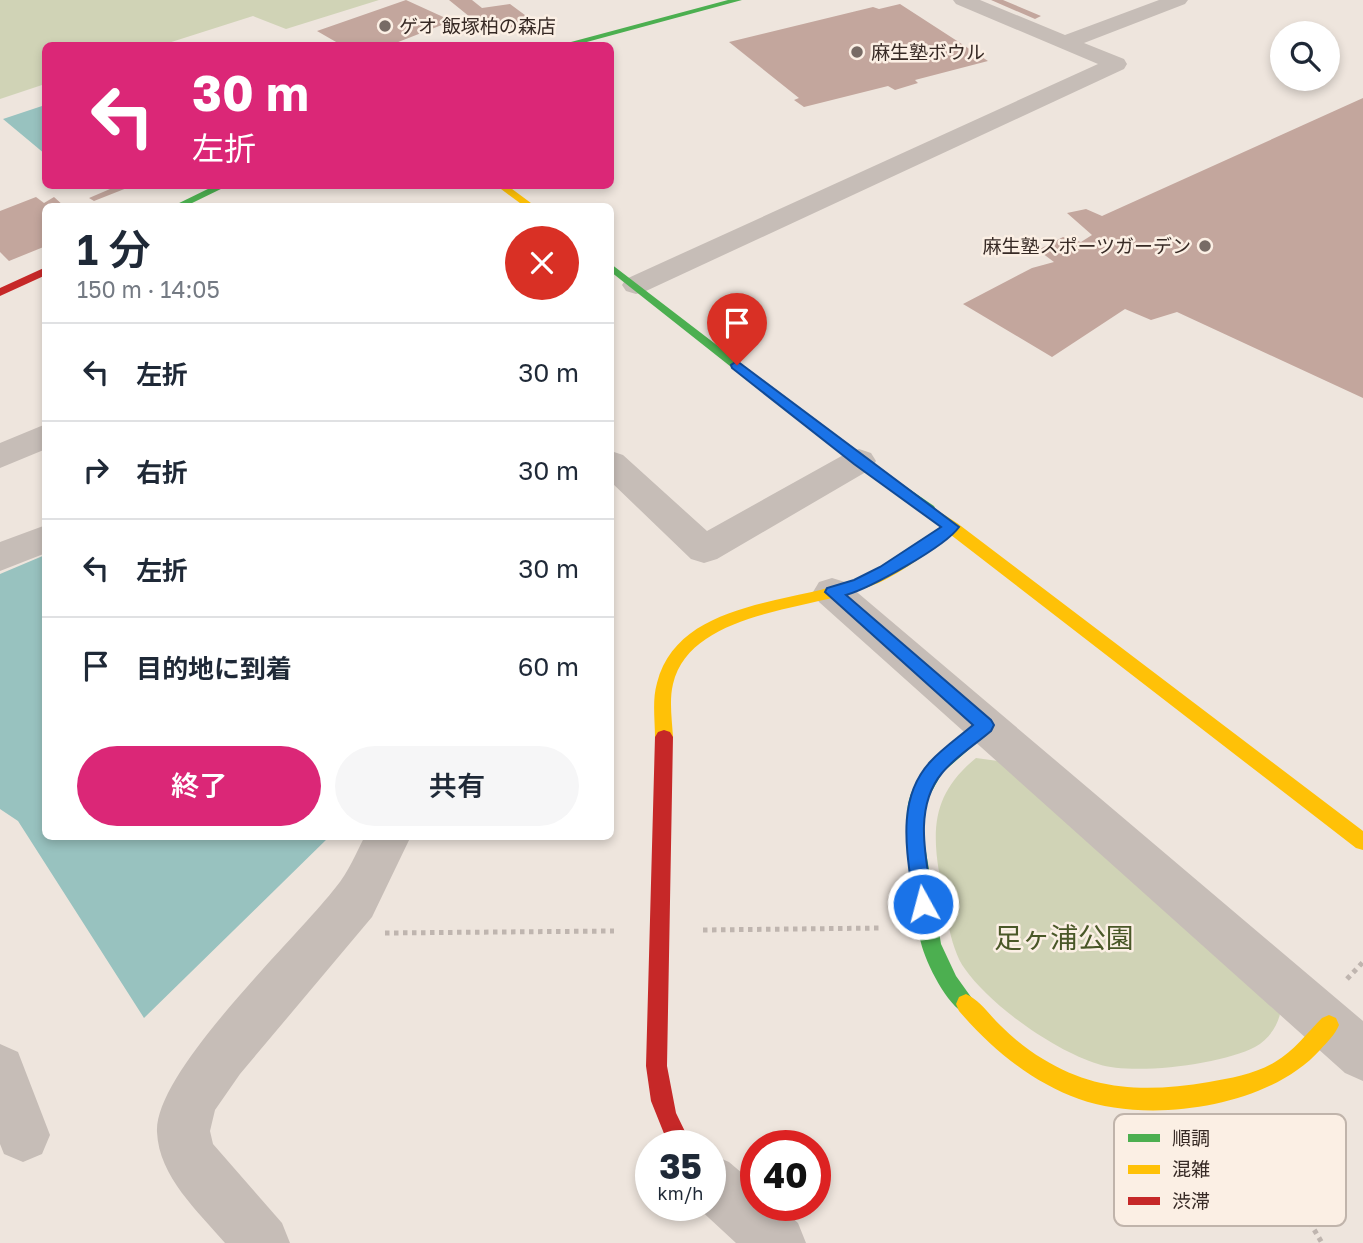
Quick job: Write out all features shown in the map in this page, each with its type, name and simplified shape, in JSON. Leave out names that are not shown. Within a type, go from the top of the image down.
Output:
[{"type":"main road","points":[[575,42],[738,0]]},
{"type":"main road","points":[[185,203],[215,189]]},
{"type":"main road","points":[[506,189],[526,203]]},
{"type":"main road","points":[[614,269],[859,461],[952,527],[1363,842]]},
{"type":"main road","points":[[0,292],[42,272]]},
{"type":"main road","points":[[671,1130],[658,1094],[656,1053],[665,681],[676,658],[699,635],[728,619],[858,585],[886,571],[952,527]]},
{"type":"main road","points":[[985,725],[936,768],[918,799],[914,832],[926,927],[931,945],[949,983],[986,1029],[1036,1066],[1081,1090],[1122,1099],[1182,1097],[1245,1086],[1291,1064],[1329,1025]]},
{"type":"street","points":[[636,285],[1116,64],[963,0]]},
{"type":"street","points":[[1066,42],[1178,0]]},
{"type":"street","points":[[0,456],[42,437]]},
{"type":"street","points":[[614,466],[704,549],[859,461]]},
{"type":"street","points":[[0,557],[42,540]]},
{"type":"street","points":[[832,592],[1363,1055]]},
{"type":"street","points":[[262,1243],[190,1159],[183,1131],[191,1099],[222,1055],[355,901],[387,840]]},
{"type":"street","points":[[0,1070],[23,1135]]},
{"type":"street","points":[[726,1196],[778,1243]]},
{"type":"path","points":[[1231,1089],[1246,1114]]},
{"type":"path","points":[[1312,1226],[1322,1243]]},
{"type":"green space","points":[[0,0],[379,0],[286,29],[253,16],[171,42],[42,42],[42,85],[0,99]]},
{"type":"green space","name":"足ヶ浦公園","points":[[976,758],[998,761],[1280,1014],[1268,1037],[1255,1047],[1222,1059],[1155,1068],[1113,1067],[1081,1058],[1063,1049],[1025,1026],[991,998],[965,969],[955,949],[945,909],[936,838],[939,809],[945,796],[952,783]]},
{"type":"water","points":[[42,106],[42,152],[3,119]]},
{"type":"water","points":[[42,556],[42,840],[326,840],[144,1018],[18,821],[0,809],[0,574]]},
{"type":"building","name":"ゲオ 飯塚柏の森店","points":[[406,0],[452,21],[398,42],[336,42],[317,31]]},
{"type":"building","points":[[449,0],[472,0],[482,8],[510,4],[533,21],[514,27],[486,30]]},
{"type":"building","points":[[991,0],[1003,0],[1041,16],[1035,19]]},
{"type":"building","name":"麻生塾ボウル","points":[[900,4],[988,61],[915,80],[918,83],[895,90],[888,86],[804,107],[794,100],[799,98],[729,42],[873,7],[879,9]]},
{"type":"building","name":"麻生塾スポーツガーデン","points":[[1363,98],[1363,398],[1177,312],[1151,320],[1125,309],[1052,357],[963,304],[1032,268],[1054,262],[1038,250],[1063,237],[1081,242],[1092,235],[1067,213],[1086,209],[1102,216]]},
{"type":"building","points":[[110,189],[124,189],[94,201],[89,198]]},
{"type":"building","points":[[36,197],[44,203],[42,248],[9,261],[0,252],[0,211]]},
{"type":"building","points":[[54,197],[61,203],[44,203]]},
{"type":"traffic: fast","points":[[575,42],[738,0]]},
{"type":"traffic: fast","points":[[185,203],[215,189]]},
{"type":"traffic: fast","points":[[614,269],[859,461],[929,510]]},
{"type":"traffic: fast","points":[[966,1004],[949,983],[931,945],[914,833],[918,799],[936,768],[985,725]]},
{"type":"traffic: slow","points":[[506,189],[526,203]]},
{"type":"traffic: slow","points":[[929,510],[1363,842]]},
{"type":"traffic: slow","points":[[664,737],[665,683],[674,659],[692,640],[716,625],[745,614],[833,593],[869,581],[906,560],[952,527]]},
{"type":"traffic: slow","points":[[966,1004],[997,1037],[1035,1066],[1077,1088],[1133,1100],[1201,1094],[1254,1082],[1292,1063],[1329,1025]]},
{"type":"traffic: jam","points":[[0,292],[42,272]]},
{"type":"traffic: jam","points":[[664,737],[656,1053],[662,1101],[673,1130]]},
{"type":"place","name":"ゲオ 飯塚柏の森店","points":[[385,26]]},
{"type":"place","name":"麻生塾ボウル","points":[[857,52]]},
{"type":"place","name":"麻生塾スポーツガーデン","points":[[1205,246]]},
{"type":"route","points":[[737,365],[859,461],[952,527],[886,571],[858,585],[832,592],[985,725],[936,768],[918,799],[914,832],[923,904]]}]
